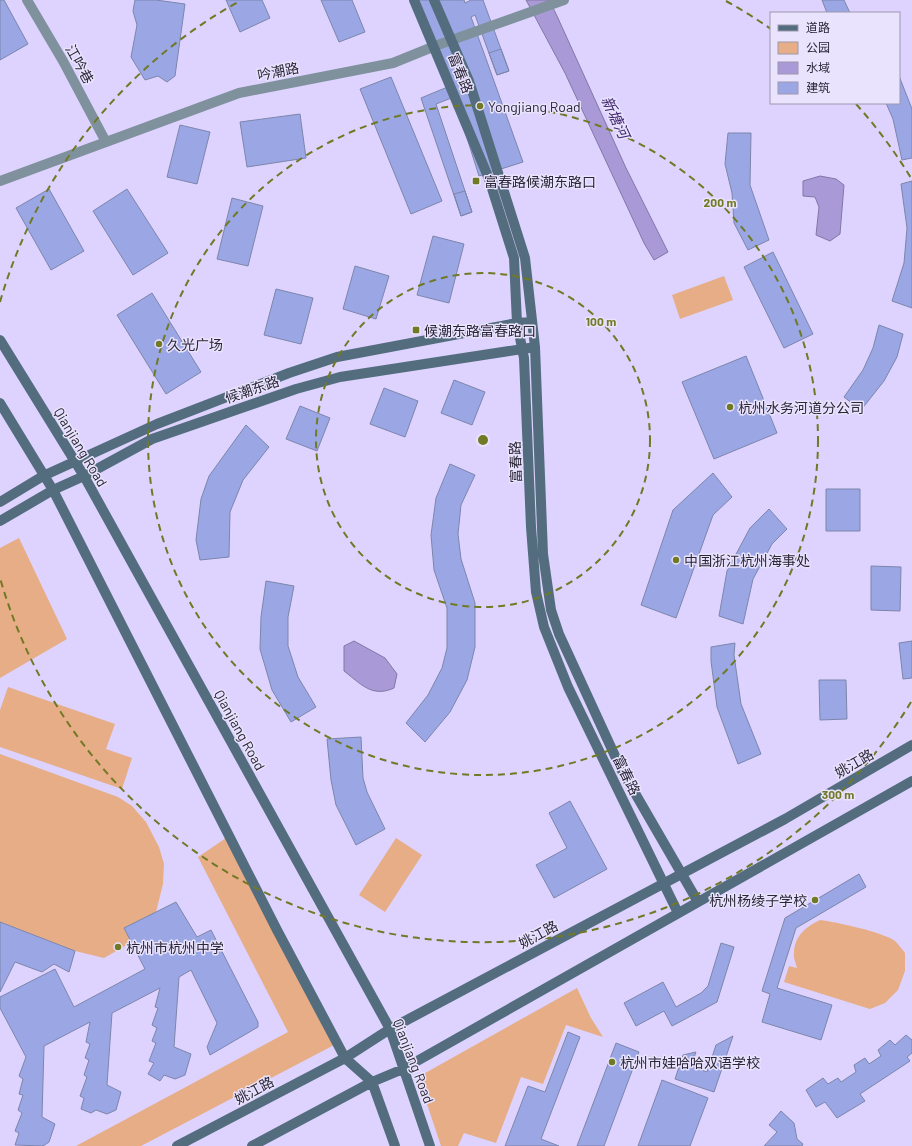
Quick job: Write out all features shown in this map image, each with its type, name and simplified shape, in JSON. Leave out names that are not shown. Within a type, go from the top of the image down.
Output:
[{"type":"street","name":"江吟巷","points":[[27,0],[63,61],[106,142]]},
{"type":"street","name":"富春路","points":[[414,0],[435,46],[489,179],[514,258],[517,323],[523,349],[527,407],[532,535],[536,592],[544,627],[568,687],[678,913]]},
{"type":"street","name":"富春路","points":[[434,0],[469,81],[525,258],[535,347],[543,554],[551,610],[559,634],[621,769],[683,873],[698,902]]},
{"type":"street","name":"吟潮路","points":[[0,181],[239,93],[393,63],[451,40],[563,0]]},
{"type":"street","name":"候潮东路","points":[[0,502],[43,476],[156,424],[289,373],[337,358],[517,323],[532,322]]},
{"type":"street","name":"Qianjiang Road","points":[[0,340],[84,476],[390,1029],[430,1146]]},
{"type":"street","name":"候潮东路","points":[[0,521],[53,490],[84,476],[152,439],[296,389],[340,377],[535,347]]},
{"type":"street","points":[[0,404],[53,490],[269,916],[345,1058],[372,1082],[395,1146]]},
{"type":"street","name":"姚江路","points":[[177,1146],[345,1058],[390,1029],[785,819],[912,745]]},
{"type":"street","points":[[252,1146],[372,1082],[404,1069],[912,781]]},
{"type":"green space","points":[[724,276],[733,300],[680,319],[672,295]]},
{"type":"green space","points":[[19,538],[67,639],[0,678],[0,548]]},
{"type":"green space","points":[[8,687],[115,724],[106,749],[132,758],[122,789],[0,747],[0,710]]},
{"type":"green space","points":[[0,754],[118,797],[132,806],[146,822],[159,847],[164,864],[163,884],[156,912],[132,942],[104,958],[75,951],[0,922]]},
{"type":"green space","points":[[226,838],[336,1044],[141,1146],[76,1146],[288,1032],[198,857]]},
{"type":"green space","points":[[396,838],[422,855],[385,912],[359,895]]},
{"type":"green space","points":[[820,920],[848,925],[880,934],[895,941],[903,950],[905,953],[905,971],[898,990],[885,1003],[870,1009],[784,982],[789,966],[797,968],[794,958],[796,942],[802,932],[810,925]]},
{"type":"green space","points":[[577,988],[591,1018],[603,1037],[566,1025],[543,1084],[521,1077],[496,1143],[464,1133],[458,1146],[441,1146],[418,1077]]},
{"type":"water","points":[[526,0],[549,0],[557,16],[626,168],[668,252],[654,260],[644,243],[565,73]]},
{"type":"water","points":[[820,176],[836,179],[844,185],[840,234],[830,241],[816,235],[819,207],[815,197],[803,196],[803,181]]},
{"type":"water","points":[[354,641],[385,658],[397,674],[394,688],[386,691],[379,691],[367,688],[344,671],[344,646]]},
{"type":"building","points":[[0,0],[4,0],[28,44],[0,60]]},
{"type":"building","points":[[135,0],[156,0],[185,4],[175,76],[167,82],[158,76],[145,80],[131,57],[137,25],[133,11]]},
{"type":"building","points":[[226,0],[262,0],[270,18],[240,32]]},
{"type":"building","points":[[321,0],[352,0],[365,32],[339,42]]},
{"type":"building","name":"Yongjiang Road","points":[[418,0],[464,0],[465,3],[471,0],[483,0],[509,71],[497,75],[475,15],[471,17],[523,162],[479,176],[454,97],[436,104],[472,212],[461,216],[421,98],[450,86]]},
{"type":"building","points":[[822,0],[844,0],[850,12],[827,12]]},
{"type":"building","points":[[501,49],[509,71],[497,75],[489,53]]},
{"type":"building","points":[[391,77],[442,201],[411,214],[360,89]]},
{"type":"building","points":[[900,79],[912,109],[912,158],[902,160],[893,119],[886,104],[900,104]]},
{"type":"building","points":[[300,114],[306,158],[247,167],[240,122]]},
{"type":"building","points":[[180,125],[210,132],[197,184],[167,177]]},
{"type":"building","points":[[728,133],[751,133],[750,185],[769,240],[748,250],[734,223],[732,193],[725,164]]},
{"type":"building","points":[[912,181],[912,308],[892,301],[904,263],[907,228],[901,184]]},
{"type":"building","points":[[49,189],[84,251],[51,270],[16,208]]},
{"type":"building","points":[[127,189],[168,253],[133,275],[93,211]]},
{"type":"building","points":[[465,191],[472,212],[461,216],[454,194]]},
{"type":"building","points":[[232,198],[263,206],[248,266],[217,259]]},
{"type":"building","points":[[433,236],[464,244],[449,303],[417,295]]},
{"type":"building","points":[[773,252],[813,334],[784,348],[744,267]]},
{"type":"building","points":[[355,266],[389,276],[376,319],[343,309]]},
{"type":"building","points":[[276,289],[313,298],[301,344],[264,335]]},
{"type":"building","name":"久光广场","points":[[152,293],[201,372],[166,394],[117,315]]},
{"type":"building","points":[[879,325],[903,334],[897,357],[884,381],[861,410],[844,397],[863,370],[873,348]]},
{"type":"building","name":"杭州水务河道分公司","points":[[746,356],[777,433],[714,459],[682,382]]},
{"type":"building","points":[[454,380],[485,392],[472,425],[441,413]]},
{"type":"building","points":[[384,388],[418,401],[405,437],[370,424]]},
{"type":"building","points":[[300,406],[330,418],[317,451],[286,439]]},
{"type":"building","points":[[246,425],[269,447],[243,480],[230,512],[229,557],[200,560],[196,540],[201,499],[209,476]]},
{"type":"building","points":[[450,464],[475,475],[461,505],[458,534],[461,559],[475,603],[475,647],[467,680],[450,712],[425,742],[406,723],[428,695],[442,668],[447,648],[447,608],[434,570],[431,535],[436,498]]},
{"type":"building","name":"中国浙江杭州海事处","points":[[713,473],[732,497],[713,515],[676,618],[641,605],[673,510]]},
{"type":"building","points":[[826,489],[860,489],[860,531],[826,531]]},
{"type":"building","points":[[769,509],[787,529],[772,544],[753,579],[743,624],[719,616],[727,571],[750,528]]},
{"type":"building","points":[[871,566],[901,567],[900,611],[871,610]]},
{"type":"building","points":[[266,581],[294,586],[288,617],[288,646],[298,677],[316,707],[291,722],[272,690],[260,649],[261,617]]},
{"type":"building","points":[[912,641],[912,678],[903,679],[899,643]]},
{"type":"building","points":[[735,643],[734,655],[741,704],[761,754],[738,764],[717,707],[711,661],[711,647]]},
{"type":"building","points":[[819,680],[846,680],[847,719],[820,720]]},
{"type":"building","points":[[361,737],[363,778],[367,792],[385,829],[356,845],[336,805],[331,780],[327,739]]},
{"type":"building","points":[[570,801],[607,869],[554,898],[536,865],[567,848],[549,813]]},
{"type":"building","points":[[859,874],[866,887],[796,928],[777,988],[832,1005],[821,1040],[762,1022],[770,994],[762,991],[785,918]]},
{"type":"building","points":[[176,902],[197,937],[211,930],[258,1022],[258,1027],[210,1055],[207,1047],[217,1023],[191,970],[179,977],[174,1047],[191,1054],[185,1075],[175,1079],[164,1075],[160,1081],[148,1074],[154,1063],[149,1061],[156,1043],[152,1041],[157,1028],[152,1025],[158,1008],[155,1007],[160,988],[112,1013],[107,1085],[121,1092],[116,1110],[107,1114],[96,1110],[91,1113],[81,1109],[84,1098],[80,1096],[87,1077],[84,1075],[89,1060],[85,1058],[90,1044],[86,1042],[90,1022],[44,1046],[42,1117],[55,1124],[49,1142],[43,1146],[15,1145],[19,1133],[15,1131],[22,1113],[18,1110],[23,1095],[19,1094],[23,1079],[19,1076],[26,1057],[0,1008],[0,997],[55,969],[74,1007],[145,969],[124,928]]},
{"type":"building","points":[[0,922],[75,951],[69,972],[54,964],[42,972],[15,962],[0,992]]},
{"type":"building","points":[[721,943],[734,947],[717,1002],[672,1026],[664,1011],[636,1026],[624,1003],[663,982],[676,1007],[701,993],[708,986]]},
{"type":"building","points":[[568,1032],[580,1037],[541,1139],[559,1146],[505,1146],[528,1086],[545,1092]]},
{"type":"building","points":[[906,1035],[912,1040],[912,1053],[907,1057],[910,1061],[860,1094],[865,1101],[837,1118],[825,1102],[816,1107],[806,1090],[823,1078],[828,1084],[838,1078],[841,1082],[856,1072],[854,1065],[865,1058],[869,1064],[881,1056],[878,1050],[890,1040],[895,1045]]},
{"type":"building","points":[[733,1036],[714,1092],[675,1079],[683,1055],[696,1052],[691,1066],[707,1072],[716,1045]]},
{"type":"building","points":[[616,1043],[639,1052],[604,1146],[577,1146]]},
{"type":"building","points":[[662,1080],[708,1098],[690,1146],[638,1146]]},
{"type":"building","points":[[781,1111],[794,1123],[797,1139],[803,1144],[802,1146],[764,1146],[777,1132],[769,1125]]},
{"type":"place","name":"Yongjiang Road","points":[[480,106]]},
{"type":"place","name":"富春路候潮东路口","points":[[476,181]]},
{"type":"place","name":"候潮东路富春路口","points":[[416,330]]},
{"type":"place","name":"久光广场","points":[[159,344]]},
{"type":"place","name":"杭州水务河道分公司","points":[[730,407]]},
{"type":"place","name":"中国浙江杭州海事处","points":[[676,560]]},
{"type":"place","name":"杭州杨绫子学校","points":[[815,900]]},
{"type":"place","name":"杭州市杭州中学","points":[[118,947]]},
{"type":"place","name":"杭州市娃哈哈双语学校","points":[[612,1062]]},
{"type":"water label","name":"新塘河","points":[[616,117]]}]
